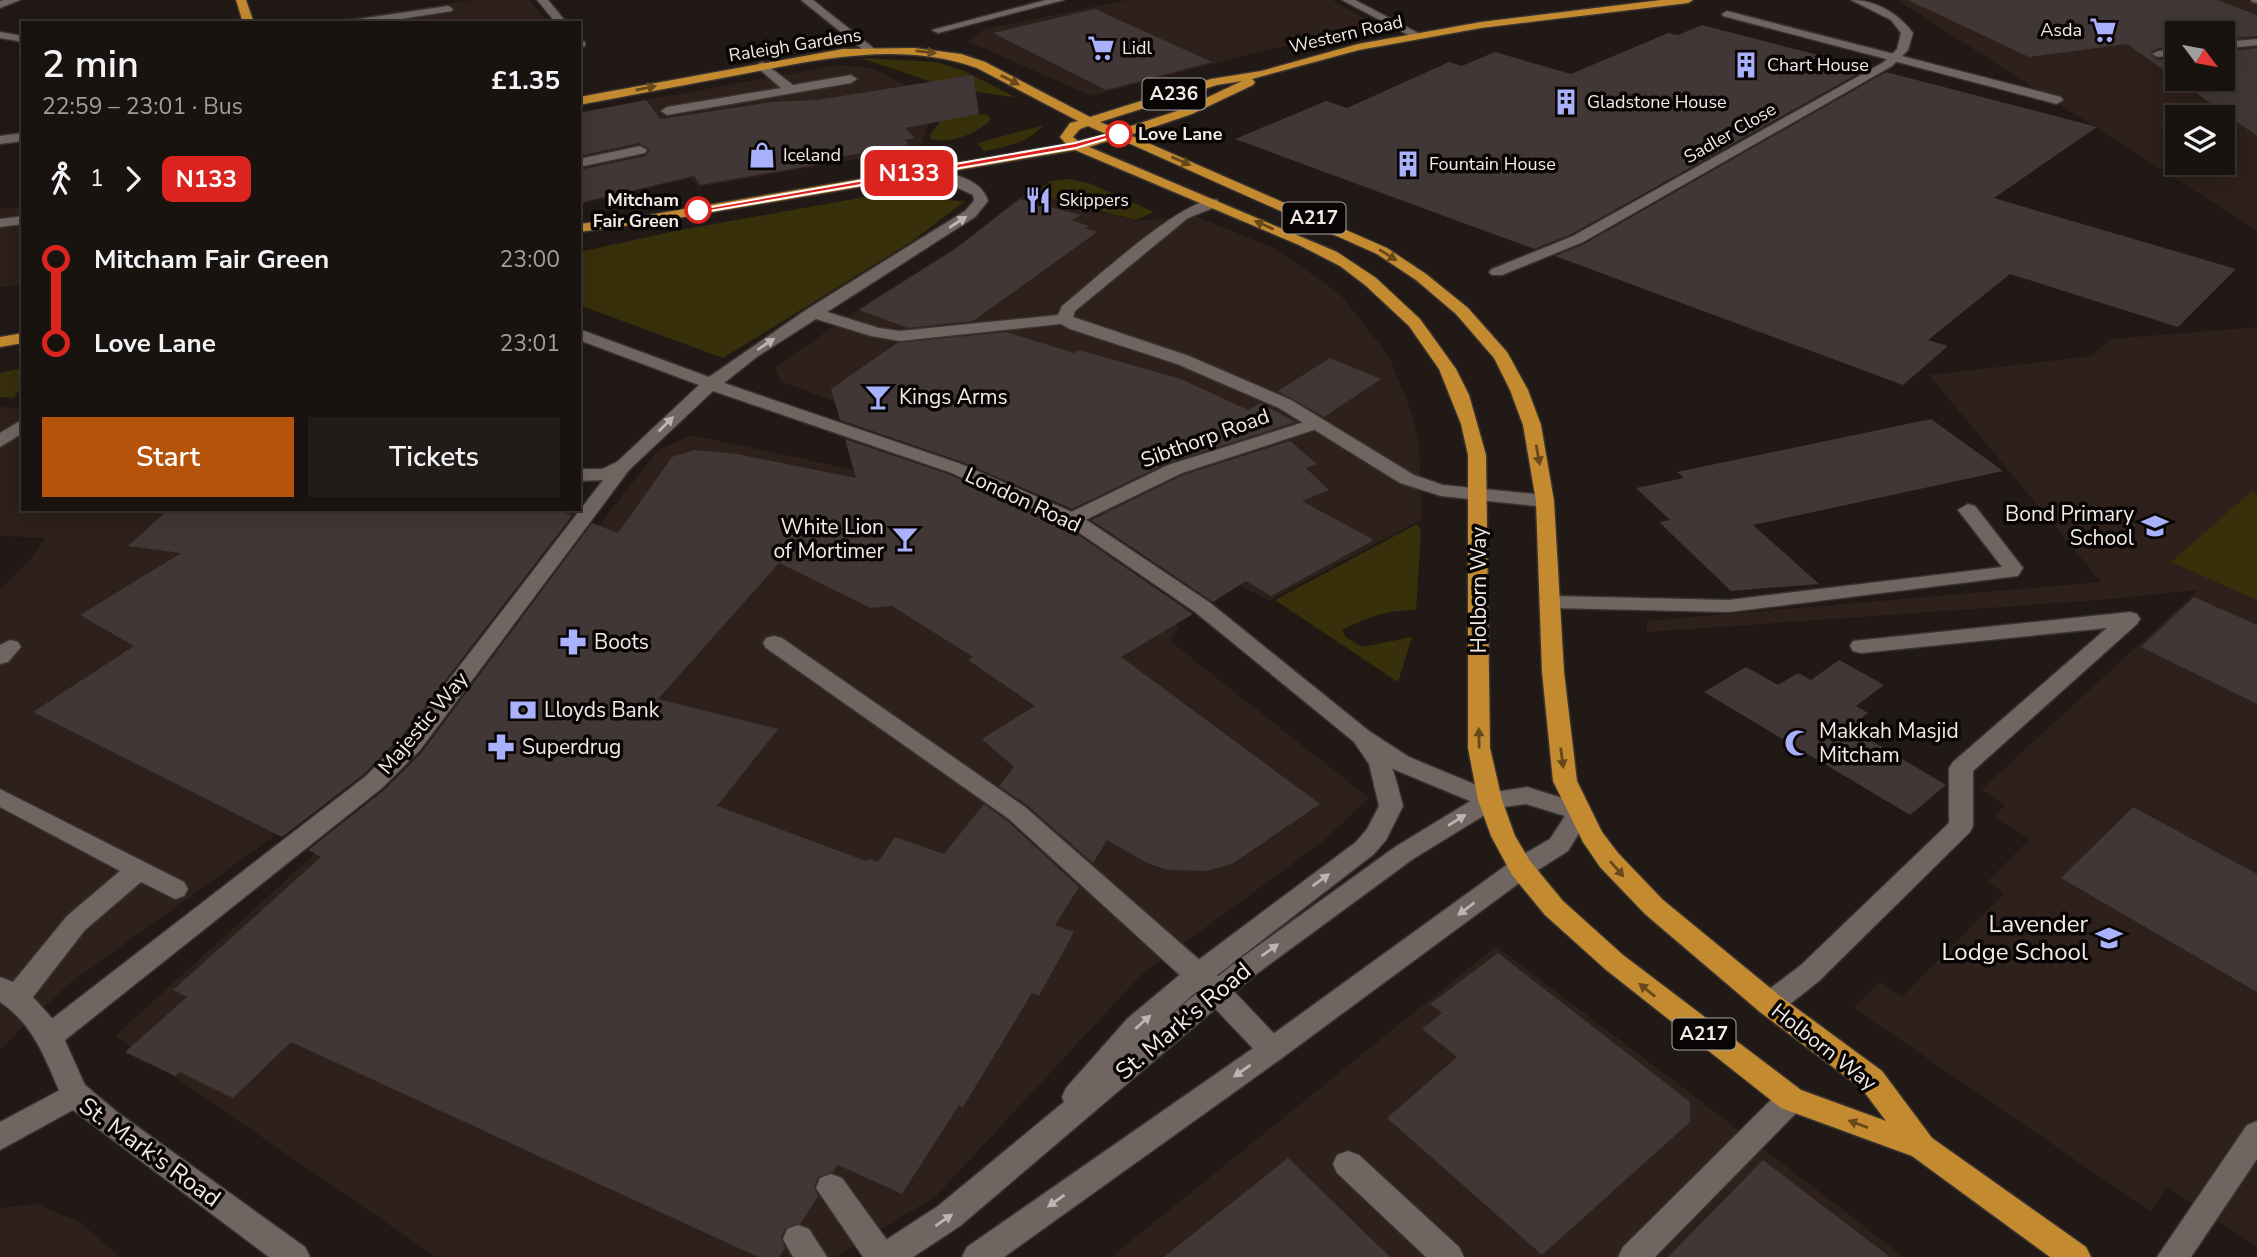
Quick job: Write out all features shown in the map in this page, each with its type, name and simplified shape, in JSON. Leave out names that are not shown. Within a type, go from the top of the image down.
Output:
[{"type":"main road","points":[[241,0],[248,21]]},
{"type":"main road","name":"Western Road","points":[[1088,121],[1215,82],[1262,74],[1357,47],[1416,35],[1679,0]]},
{"type":"main road","name":"Raleigh Gardens","points":[[581,101],[763,66],[870,50],[914,51],[961,58],[981,65],[1088,121],[1119,134]]},
{"type":"main road","name":"Western Road","points":[[1119,134],[1219,98],[1262,74]]},
{"type":"main road","points":[[1076,146],[1066,137],[1069,132],[1088,121]]},
{"type":"main road","name":"A236","points":[[581,228],[655,218],[1076,146],[1119,134]]},
{"type":"main road","name":"Holborn Way","points":[[1119,134],[1319,220],[1382,251],[1446,296],[1501,356],[1519,390],[1532,425],[1545,501],[1552,602],[1553,672],[1565,781],[1592,836],[1629,883],[1770,1004],[1872,1080],[1922,1147]]},
{"type":"main road","name":"Holborn Way","points":[[1076,146],[1213,203],[1344,263],[1400,306],[1415,322],[1444,360],[1473,431],[1479,495],[1479,748],[1490,800],[1503,836],[1521,868],[1554,908],[1614,962],[1791,1099],[1922,1147]]},
{"type":"main road","name":"A236","points":[[581,237],[655,218]]},
{"type":"main road","points":[[0,342],[21,338]]},
{"type":"main road","name":"A217","points":[[1922,1147],[2075,1257]]},
{"type":"street","points":[[0,5],[15,0]]},
{"type":"street","points":[[542,0],[560,21]]},
{"type":"street","points":[[806,0],[870,50]]},
{"type":"street","points":[[938,30],[1059,0]]},
{"type":"street","points":[[1347,0],[1416,35]]},
{"type":"street","points":[[1856,0],[1895,18],[1903,25],[1907,33],[1906,42],[1895,57]]},
{"type":"street","points":[[366,21],[448,9]]},
{"type":"street","points":[[1727,14],[2057,100]]},
{"type":"street","points":[[0,35],[21,39]]},
{"type":"street","points":[[2235,45],[2257,42]]},
{"type":"street","points":[[2158,54],[2165,53]]},
{"type":"street","name":"Sadler Close","points":[[1497,272],[1578,239],[1876,71],[1895,57]]},
{"type":"street","points":[[763,66],[791,90]]},
{"type":"street","points":[[667,111],[852,79]]},
{"type":"street","points":[[0,140],[21,137]]},
{"type":"street","points":[[581,163],[640,150]]},
{"type":"street","name":"Majestic Way","points":[[50,1036],[374,782],[412,744],[623,466],[693,398],[812,313],[970,214],[981,201],[979,193],[967,184],[934,174],[912,173]]},
{"type":"street","points":[[1064,319],[1068,309],[1184,215],[1213,203]]},
{"type":"street","points":[[0,223],[21,220]]},
{"type":"street","points":[[812,313],[877,333],[901,336],[1064,319],[1076,327],[1183,360],[1230,378],[1285,404],[1407,479],[1441,490],[1545,501]]},
{"type":"street","name":"London Road","points":[[581,335],[711,385],[956,468],[1072,519],[1202,607],[1361,736],[1401,763],[1490,800]]},
{"type":"street","name":"Sibthorp Road","points":[[1072,519],[1175,469],[1317,423]]},
{"type":"street","points":[[0,442],[21,426]]},
{"type":"street","points":[[581,475],[605,474],[623,466]]},
{"type":"street","points":[[1552,602],[1729,606],[2011,572],[2013,568],[1968,510]]},
{"type":"street","points":[[1770,1004],[1810,973],[1961,825],[1961,768],[2130,619],[1861,646]]},
{"type":"street","points":[[774,643],[1017,813],[1208,983],[1272,1050]]},
{"type":"street","points":[[1208,983],[1365,848],[1377,834],[1391,806],[1380,763],[1361,736]]},
{"type":"street","points":[[978,1257],[1272,1050],[1521,868],[1559,845],[1580,812],[1527,795],[1490,800]]},
{"type":"street","points":[[0,797],[175,889]]},
{"type":"street","name":"St. Mark's Road","points":[[887,1257],[949,1216],[1033,1146],[1208,983],[1246,968],[1404,853],[1490,800]]},
{"type":"street","points":[[75,1094],[50,1036],[34,1012],[8,993],[76,923],[139,870]]},
{"type":"street","name":"St. Mark's Road","points":[[0,1137],[75,1094],[107,1121],[294,1257]]},
{"type":"street","points":[[1634,1257],[1791,1099]]},
{"type":"street","points":[[2173,1257],[2257,1134]]},
{"type":"street","points":[[1348,1164],[1448,1257]]},
{"type":"street","points":[[831,1188],[881,1257]]},
{"type":"street","points":[[993,1257],[1015,1229]]},
{"type":"shaded area","points":[[473,0],[530,0],[547,21],[335,21]]},
{"type":"shaded area","points":[[1127,0],[1332,0],[1383,29],[1271,49],[1091,96],[967,41],[985,29]]},
{"type":"shaded area","points":[[1897,0],[2257,0],[2257,231],[2170,175],[2235,175],[2235,105],[2165,105],[2165,172]]},
{"type":"shaded area","points":[[861,58],[937,62],[964,71],[1017,98],[947,87]]},
{"type":"shaded area","points":[[839,65],[870,68],[883,73],[907,86],[939,111],[928,125],[921,148],[698,187],[690,178],[581,205],[581,112]]},
{"type":"shaded area","points":[[968,114],[987,115],[991,119],[963,137],[931,139],[930,135],[942,119]]},
{"type":"shaded area","points":[[1044,125],[1031,136],[1009,146],[984,151],[977,143]]},
{"type":"shaded area","points":[[1068,179],[1089,183],[1154,212],[1136,220],[1032,194],[1051,181]]},
{"type":"shaded area","name":"Mitcham Fair Green","points":[[915,188],[927,188],[942,195],[943,200],[965,201],[911,242],[723,358],[581,306],[581,252],[675,231]]},
{"type":"shaded area","points":[[1023,195],[1137,221],[1195,216],[1274,248],[1339,293],[1389,356],[1412,414],[1419,442],[1422,519],[1270,600],[1122,531],[1084,496],[780,381],[775,368],[855,311],[962,243]]},
{"type":"shaded area","points":[[21,206],[21,285],[0,287],[0,209]]},
{"type":"shaded area","name":"Lavender Lodge School","points":[[2257,327],[2257,1247],[2167,1187],[2151,1212],[1854,1008],[1880,982],[1902,997],[2004,893],[1987,882],[2030,839],[1994,817],[2005,805],[1981,790],[2198,590],[2101,600],[1647,632],[1647,621],[2101,582],[1929,375],[2092,356],[2110,339]]},
{"type":"shaded area","points":[[21,368],[21,387],[14,398],[0,397],[0,373]]},
{"type":"shaded area","points":[[0,407],[21,408],[21,511],[575,511],[429,703],[369,768],[70,983],[0,1049],[0,590],[28,562],[45,538],[0,536]]},
{"type":"shaded area","points":[[692,435],[925,485],[1076,558],[1179,627],[1170,641],[1369,798],[1321,843],[1142,974],[936,1196],[836,1257],[436,1257],[115,1036],[431,748],[485,671],[658,450]]},
{"type":"shaded area","points":[[2252,491],[2257,493],[2257,600],[2171,562]]},
{"type":"shaded area","points":[[1417,524],[1421,531],[1416,610],[1378,615],[1342,630],[1346,637],[1362,647],[1412,637],[1398,682],[1275,600]]},
{"type":"shaded area","points":[[1496,946],[1786,1166],[1904,1257],[1111,1257]]},
{"type":"shaded area","points":[[36,1204],[80,1222],[120,1257],[0,1257],[0,1208]]},
{"type":"building","name":"Asda","points":[[1908,0],[2217,0],[2257,15],[2257,36],[2235,38],[2235,21],[2165,21],[2165,47],[2150,53],[2158,60],[2165,59],[2165,71],[2127,44],[2029,57]]},
{"type":"building","name":"Lidl","points":[[1095,9],[1212,62],[1106,90],[993,33]]},
{"type":"building","points":[[1702,25],[1868,68],[1572,234],[1534,249],[1235,139],[1326,101],[1347,108],[1449,62],[1462,66],[1495,52],[1571,74],[1668,33],[1678,35]]},
{"type":"building","name":"Asda","points":[[2257,48],[2257,136],[2235,120],[2235,105],[2213,105],[2193,91],[2235,91],[2235,51]]},
{"type":"building","points":[[1886,72],[2097,127],[1994,198],[2236,269],[2178,327],[2010,274],[1928,340],[1948,346],[1903,385],[1555,256],[1584,244]]},
{"type":"building","points":[[973,75],[979,114],[905,128],[915,138],[905,140],[909,145],[700,185],[694,176],[581,203],[581,170],[646,156],[650,149],[639,143],[581,156],[581,113],[646,100],[660,119],[772,102],[817,100]]},
{"type":"building","points":[[1020,199],[1081,215],[1072,220],[1097,232],[973,321],[908,328],[859,310],[955,249]]},
{"type":"building","points":[[1006,332],[1074,353],[1079,350],[1181,379],[1248,410],[1260,403],[1296,422],[1167,463],[1072,509],[962,462],[840,420],[831,389],[897,343]]},
{"type":"building","points":[[1330,358],[1381,379],[1324,417],[1278,391]]},
{"type":"building","points":[[1931,419],[2003,471],[1753,525],[1819,584],[1731,591],[1659,522],[1670,520],[1636,488],[1684,478],[1677,472]]},
{"type":"building","points":[[845,439],[948,474],[1064,525],[1193,614],[1121,657],[1320,804],[1232,864],[1206,871],[1168,870],[1147,863],[1107,840],[1093,863],[1027,805],[999,786],[1014,767],[982,739],[1035,706],[968,660],[973,657],[892,606],[871,608],[779,563],[658,699],[778,729],[717,806],[866,861],[869,859],[878,862],[895,837],[944,854],[984,804],[1007,821],[1079,887],[1055,925],[1074,932],[1039,996],[1032,993],[963,1107],[959,1105],[902,1194],[838,1165],[833,1172],[818,1177],[814,1187],[818,1196],[801,1223],[785,1228],[781,1238],[785,1248],[779,1257],[758,1257],[291,1042],[233,1098],[180,1072],[175,1076],[125,1052],[187,997],[173,990],[321,857],[308,850],[384,790],[422,752],[592,523],[618,533],[672,457],[694,450],[737,454],[856,478]]},
{"type":"building","points":[[1290,441],[1317,464],[1306,468],[1329,490],[1302,501],[1374,540],[1271,596],[1246,581],[1213,602],[1091,520],[1183,475]]},
{"type":"building","points":[[167,511],[560,511],[572,516],[402,736],[364,774],[282,837],[33,712],[134,646],[80,615],[181,553],[128,546]]},
{"type":"building","points":[[2194,597],[2257,625],[2257,704],[2141,647]]},
{"type":"building","points":[[1839,660],[1884,685],[1856,706],[1868,713],[1850,728],[1946,785],[1910,815],[1704,692],[1746,667],[1778,685],[1798,673],[1811,680]]},
{"type":"building","points":[[2133,807],[2257,874],[2257,992],[2061,878]]},
{"type":"building","points":[[1498,953],[1690,1102],[1690,1122],[1542,1255],[1387,1118],[1457,1057],[1422,1029],[1442,1013],[1430,1004]]},
{"type":"building","points":[[1288,1158],[1390,1257],[1164,1257]]},
{"type":"building","points":[[1763,1160],[1890,1257],[1668,1257]]},
{"type":"bus line","name":"N133","points":[[698,210],[1076,146],[1119,134]]},
{"type":"place","name":"Asda","points":[[2103,30]]},
{"type":"place","name":"Lidl","points":[[1101,48]]},
{"type":"place","name":"Chart House","points":[[1746,65]]},
{"type":"place","name":"Gladstone House","points":[[1566,102]]},
{"type":"place","name":"Love Lane","points":[[1119,134]]},
{"type":"place","name":"Iceland","points":[[762,155]]},
{"type":"place","name":"Fountain House","points":[[1408,164]]},
{"type":"place","name":"Skippers","points":[[1038,200]]},
{"type":"place","name":"Mitcham Fair Green","points":[[698,210]]},
{"type":"place","name":"Kings Arms","points":[[878,397]]},
{"type":"place","name":"Bond Primary School","points":[[2155,526]]},
{"type":"place","name":"White Lion of Mortimer","points":[[905,539]]},
{"type":"place","name":"Boots","points":[[573,642]]},
{"type":"place","name":"Lloyds Bank","points":[[523,710]]},
{"type":"place","name":"Makkah Masjid Mitcham","points":[[1798,743]]},
{"type":"place","name":"Superdrug","points":[[501,747]]},
{"type":"place","name":"Lavender Lodge School","points":[[2109,938]]}]
